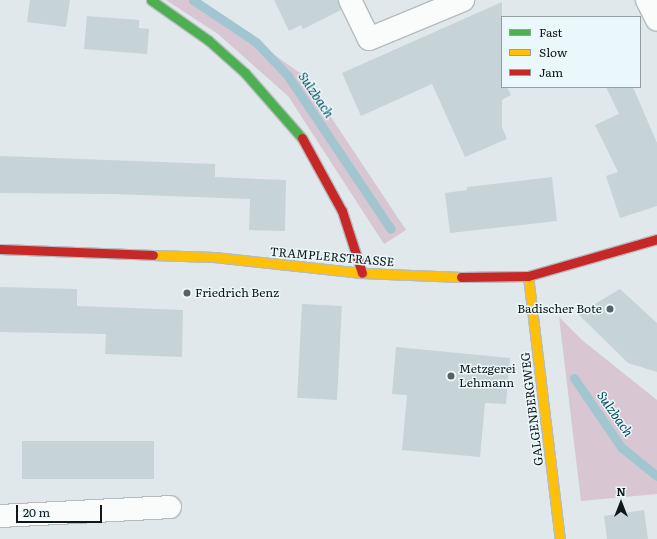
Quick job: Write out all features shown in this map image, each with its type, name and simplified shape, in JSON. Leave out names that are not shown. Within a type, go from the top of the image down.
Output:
[{"type":"street","points":[[151,0],[208,40],[245,73],[299,132],[342,211],[362,273]]},
{"type":"street","points":[[350,0],[369,39],[463,0]]},
{"type":"street","points":[[647,0],[657,20]]},
{"type":"street","name":"TRAMPLERSTRASSE","points":[[0,249],[214,257],[362,273],[441,277],[528,276],[657,239]]},
{"type":"street","name":"GALGENBERGWEG","points":[[528,276],[560,539]]},
{"type":"street","points":[[0,516],[170,507]]},
{"type":"shaded area","points":[[166,0],[196,0],[303,75],[406,230],[384,244],[288,96],[218,34]]},
{"type":"shaded area","points":[[559,317],[582,340],[657,400],[657,494],[581,501]]},
{"type":"building","points":[[30,0],[70,0],[66,27],[27,22]]},
{"type":"building","points":[[274,0],[338,0],[341,10],[303,29],[301,25],[289,31]]},
{"type":"building","points":[[502,2],[501,88],[508,88],[511,95],[502,100],[502,127],[507,139],[465,157],[432,84],[361,116],[342,73]]},
{"type":"building","points":[[87,16],[139,20],[139,28],[149,29],[147,54],[84,49]]},
{"type":"building","points":[[606,88],[633,88],[657,143],[657,206],[620,218],[606,176],[618,172],[595,125],[619,114]]},
{"type":"building","points":[[0,156],[215,164],[215,177],[286,180],[285,231],[249,230],[250,199],[114,194],[0,193]]},
{"type":"building","points":[[552,177],[557,221],[450,233],[445,193],[467,190],[467,187]]},
{"type":"building","points":[[0,287],[77,289],[77,306],[183,310],[182,357],[105,354],[106,334],[0,332]]},
{"type":"building","points":[[620,289],[657,323],[657,372],[628,363],[578,314]]},
{"type":"building","points":[[302,304],[342,306],[337,400],[297,398]]},
{"type":"building","points":[[396,347],[510,358],[506,404],[485,403],[480,457],[402,450],[407,395],[392,394]]},
{"type":"building","points":[[22,441],[154,441],[154,479],[22,479]]},
{"type":"building","points":[[644,510],[648,539],[607,539],[604,516]]},
{"type":"waterway","name":"Sulzbach","points":[[193,0],[256,42],[288,76],[391,229]]},
{"type":"waterway","name":"Sulzbach","points":[[574,378],[621,447],[657,476]]},
{"type":"traffic: fast","points":[[151,0],[208,40],[245,73],[302,138]]},
{"type":"traffic: slow","points":[[153,255],[214,257],[362,273],[461,277]]},
{"type":"traffic: slow","points":[[528,276],[560,539]]},
{"type":"traffic: jam","points":[[302,138],[342,211],[362,273]]},
{"type":"traffic: jam","points":[[461,277],[528,276],[657,239]]},
{"type":"traffic: jam","points":[[0,249],[153,255]]},
{"type":"place","name":"Friedrich Benz","points":[[187,293]]},
{"type":"place","name":"Badischer Bote","points":[[610,309]]},
{"type":"place","name":"Metzgerei Lehmann","points":[[451,376]]}]
